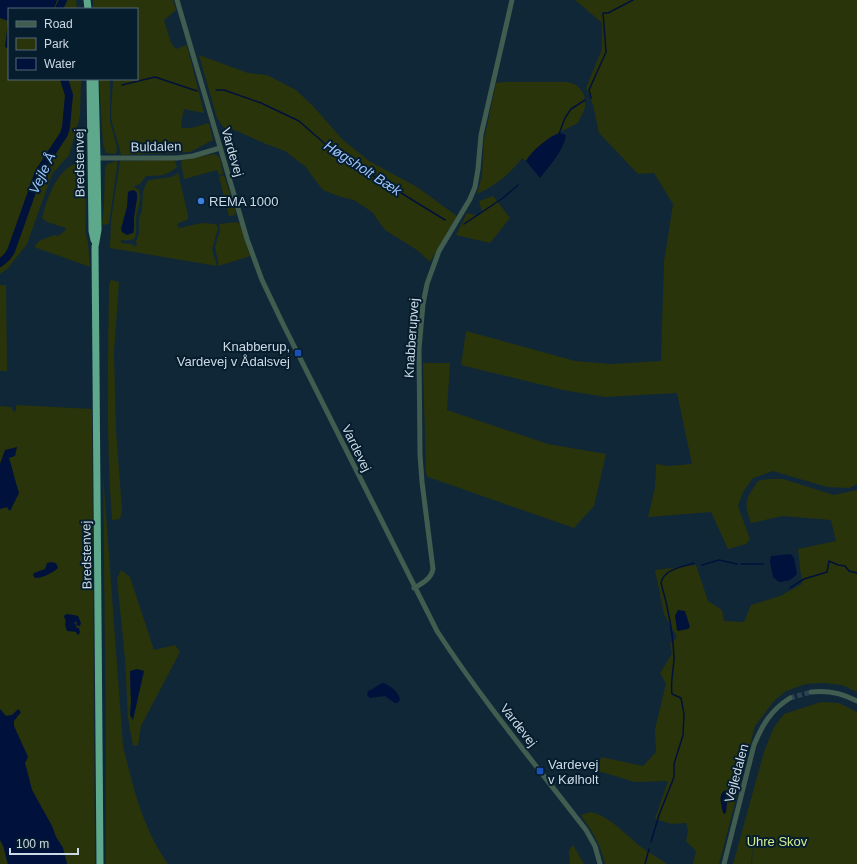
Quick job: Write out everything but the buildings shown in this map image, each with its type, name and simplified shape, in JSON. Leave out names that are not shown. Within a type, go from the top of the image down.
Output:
[{"type":"highway","name":"Bredstenvej","points":[[90,80],[98,230],[95,247],[100,864]]},
{"type":"highway","name":"Bredstenvej","points":[[94,158],[95,80]]},
{"type":"street","name":"Vardevej","points":[[177,0],[247,239],[262,280],[414,588],[437,631],[455,659],[586,830],[595,846],[600,864]]},
{"type":"street","name":"Knabberupvej","points":[[414,588],[432,575],[433,569],[420,455],[419,349],[422,304],[427,284],[439,251],[470,200],[475,187],[481,135],[512,0]]},
{"type":"street","name":"Buldalen","points":[[94,158],[177,158],[193,156],[220,148]]},
{"type":"street","points":[[811,692],[819,691],[836,693],[857,701]]},
{"type":"street","name":"Vejledalen","points":[[724,864],[754,745],[765,721],[772,712],[790,698]]},
{"type":"green space","points":[[0,0],[76,0],[77,8],[8,8],[8,80],[81,80],[80,116],[69,155],[52,174],[27,244],[8,268],[0,274]]},
{"type":"green space","points":[[93,0],[173,0],[176,10],[164,20],[171,43],[176,49],[187,45],[204,113],[184,109],[181,123],[182,128],[191,128],[209,123],[213,140],[190,152],[121,155],[112,121],[111,109],[113,80],[138,80],[138,8],[93,8]]},
{"type":"green space","points":[[575,0],[857,0],[857,484],[849,488],[827,487],[773,471],[753,478],[743,492],[738,506],[750,539],[746,544],[728,549],[711,512],[648,517],[655,488],[656,464],[668,466],[692,464],[677,393],[605,397],[563,390],[461,365],[466,331],[575,361],[611,364],[661,361],[664,262],[673,204],[654,173],[638,174],[599,133],[593,105],[586,88],[602,49],[602,23]]},
{"type":"green space","points":[[199,55],[248,73],[267,75],[296,90],[313,106],[343,140],[369,161],[417,187],[457,216],[430,262],[417,250],[385,230],[372,212],[354,200],[323,190],[306,167],[285,151],[232,129],[224,128],[217,118]]},
{"type":"green space","points":[[99,80],[110,80],[110,122],[117,147],[116,154],[106,153],[103,144]]},
{"type":"green space","points":[[496,83],[573,83],[582,91],[585,98],[585,107],[578,123],[550,137],[530,155],[526,161],[522,158],[502,179],[477,194],[482,176],[484,140]]},
{"type":"green space","points":[[215,154],[220,158],[223,174],[219,175],[217,170],[184,179],[181,163],[182,160]]},
{"type":"green space","points":[[117,161],[109,223],[106,225],[102,224],[105,168],[107,164]]},
{"type":"green space","points":[[120,161],[175,161],[177,167],[173,170],[163,175],[146,176],[140,184],[134,186],[139,190],[140,198],[136,219],[136,235],[132,240],[121,240],[121,243],[132,244],[134,247],[137,245],[136,241],[139,232],[139,219],[142,210],[146,183],[149,180],[172,177],[178,173],[188,219],[177,224],[179,228],[202,223],[216,224],[218,228],[212,249],[217,266],[110,248],[111,221]]},
{"type":"green space","points":[[78,163],[85,166],[85,230],[88,243],[90,267],[34,247],[39,241],[54,235],[58,236],[65,231],[66,228],[47,222],[42,218],[54,185],[64,171]]},
{"type":"green space","points":[[224,175],[236,212],[235,215],[229,216],[219,177]]},
{"type":"green space","points":[[493,196],[510,218],[490,243],[456,235],[467,213],[478,216],[482,212],[479,201]]},
{"type":"green space","points":[[237,222],[240,224],[250,256],[219,266],[215,247],[220,230],[219,224]]},
{"type":"green space","points":[[111,280],[119,282],[114,353],[116,431],[122,511],[120,519],[112,520],[108,402],[109,285]]},
{"type":"green space","points":[[0,285],[6,285],[7,371],[0,371]]},
{"type":"green space","points":[[423,363],[450,363],[447,410],[548,444],[606,454],[594,506],[574,528],[428,477],[426,474]]},
{"type":"green space","points":[[16,405],[92,409],[95,864],[67,864],[63,848],[32,790],[25,763],[28,757],[14,726],[13,715],[6,716],[0,709],[0,509],[7,507],[9,511],[19,493],[9,458],[3,458],[0,464],[0,406],[11,407],[14,412],[16,411]],"holes":[[[67,614],[78,616],[77,622],[74,621],[77,631],[67,631],[65,624],[66,622],[64,616]]]},
{"type":"green space","points":[[103,474],[123,746],[135,792],[145,822],[159,851],[168,864],[106,864]]},
{"type":"green space","points":[[783,479],[834,495],[857,490],[857,692],[842,685],[823,683],[806,684],[786,691],[774,701],[755,726],[719,864],[693,864],[696,851],[686,841],[688,830],[686,823],[672,824],[655,819],[668,781],[635,782],[598,771],[601,757],[643,766],[656,752],[655,729],[666,684],[660,673],[672,654],[670,644],[677,637],[664,614],[655,570],[696,565],[708,601],[722,610],[724,621],[744,622],[751,605],[780,596],[802,584],[798,549],[836,541],[831,520],[783,516],[751,523],[747,510],[748,497],[758,481]]},
{"type":"green space","points":[[121,570],[130,577],[154,650],[175,645],[180,652],[141,726],[138,745],[133,746],[128,718],[125,658],[117,579]],"holes":[[[130,678],[135,707],[132,720],[130,715]]]},
{"type":"green space","name":"Uhre Skov","points":[[821,702],[839,703],[857,712],[857,864],[752,864],[753,843],[751,864],[733,864],[764,752],[773,729],[784,714]]},
{"type":"green space","points":[[591,812],[606,818],[644,849],[667,864],[605,864],[596,838],[581,815]]},
{"type":"green space","points":[[0,840],[4,848],[8,864],[0,864]]},
{"type":"green space","points":[[573,845],[584,864],[570,864],[569,850]]},
{"type":"water","points":[[0,0],[57,0],[54,8],[8,8],[8,21],[0,18]]},
{"type":"water","points":[[8,21],[8,48],[5,47]]},
{"type":"water","points":[[560,133],[566,135],[562,147],[556,158],[540,178],[526,161],[532,152],[541,144]]},
{"type":"water","points":[[134,190],[137,193],[137,199],[134,229],[133,233],[127,235],[122,232],[121,229],[127,207],[128,192]]},
{"type":"water","points":[[17,447],[15,456],[9,458],[19,493],[10,511],[7,507],[0,509],[0,464],[5,450]]},
{"type":"water","points":[[791,554],[794,558],[797,574],[789,580],[779,582],[773,577],[770,562],[771,556]]},
{"type":"water","points":[[47,563],[56,563],[58,568],[47,575],[35,578],[33,575],[34,573],[45,569]]},
{"type":"water","points":[[678,610],[685,611],[690,627],[688,629],[677,630],[675,616]]},
{"type":"water","points":[[67,614],[78,616],[81,623],[80,626],[76,625],[77,622],[74,622],[77,628],[79,628],[80,633],[78,635],[76,633],[77,632],[67,631],[64,616]]},
{"type":"water","points":[[137,669],[144,671],[133,720],[130,715],[130,671]]},
{"type":"water","points":[[383,683],[391,687],[398,694],[400,700],[397,703],[385,696],[370,698],[367,695],[368,691]]},
{"type":"water","points":[[0,709],[6,716],[12,715],[18,709],[21,712],[14,721],[14,726],[28,757],[25,763],[32,790],[63,848],[67,864],[8,864],[4,848],[0,840]]},
{"type":"water","points":[[725,790],[728,792],[726,813],[724,814],[721,804],[721,795]]},
{"type":"waterway","name":"Vejle Å","points":[[59,8],[63,0]]},
{"type":"waterway","name":"Høgsholt Bæk","points":[[591,98],[589,90],[606,52],[603,13],[608,13],[633,0]]},
{"type":"waterway","name":"Høgsholt Bæk","points":[[122,85],[155,77],[197,91]]},
{"type":"waterway","name":"Vejle Å","points":[[0,263],[11,251],[39,172],[64,134],[69,95],[64,80]]},
{"type":"waterway","name":"Høgsholt Bæk","points":[[216,90],[224,90],[261,103],[299,121],[333,151],[445,220]]},
{"type":"waterway","name":"Høgsholt Bæk","points":[[559,134],[565,118],[571,109],[585,100]]},
{"type":"waterway","name":"Høgsholt Bæk","points":[[464,224],[503,198],[518,185]]},
{"type":"waterway","points":[[702,565],[719,560],[737,564]]},
{"type":"waterway","points":[[790,588],[804,579],[827,572],[829,561],[845,566],[849,571],[857,573]]},
{"type":"waterway","points":[[651,842],[659,815],[674,777],[674,764],[683,735],[684,714],[681,698],[672,694],[671,684],[674,657],[673,638],[661,583],[663,578],[670,572],[679,567],[694,563]]},
{"type":"waterway","points":[[741,564],[763,564]]},
{"type":"waterway","points":[[645,864],[649,849]]},
{"type":"tunnel","points":[[790,698],[811,692]]},
{"type":"place","name":"REMA 1000","points":[[201,201]]},
{"type":"place","name":"Knabberup, Vardevej v Ådalsvej","points":[[298,353]]},
{"type":"place","name":"Vardevej v Kølholt","points":[[540,771]]}]
